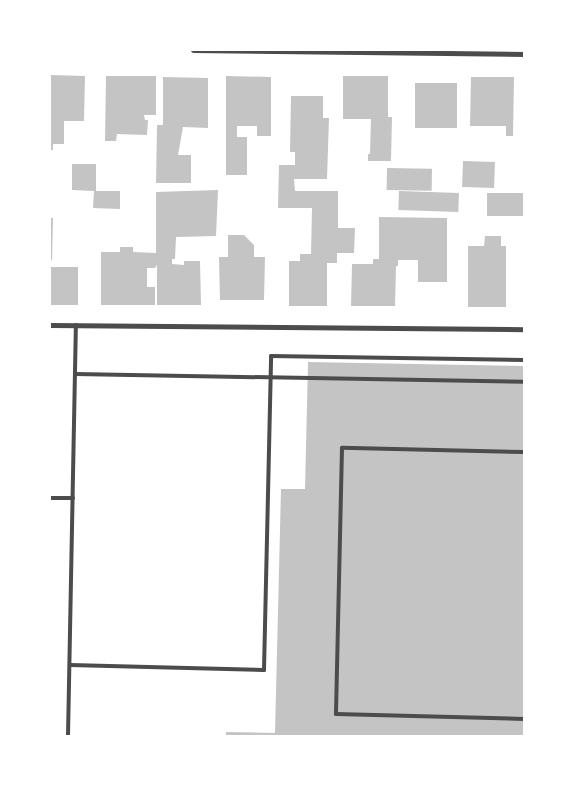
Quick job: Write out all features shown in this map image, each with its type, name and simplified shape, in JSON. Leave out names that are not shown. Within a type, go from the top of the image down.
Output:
[{"type":"street","points":[[193,50],[513,52],[524,54]]},
{"type":"street","points":[[50,325],[524,329]]},
{"type":"lane","points":[[68,736],[76,325]]},
{"type":"lane","points":[[70,665],[264,670],[271,356],[524,360]]},
{"type":"lane","points":[[75,374],[524,382]]},
{"type":"lane","points":[[524,452],[342,448],[336,714],[524,719]]},
{"type":"lane","points":[[50,498],[73,498]]},
{"type":"building","points":[[50,75],[85,76],[84,121],[64,121],[64,144],[53,144],[53,150],[50,150]]},
{"type":"building","points":[[106,76],[156,76],[156,115],[144,115],[145,120],[148,120],[147,135],[117,134],[116,141],[105,141]]},
{"type":"building","points":[[226,76],[271,77],[271,136],[257,136],[257,126],[237,126],[237,137],[247,137],[247,175],[226,175]]},
{"type":"building","points":[[343,76],[388,76],[388,117],[392,117],[391,161],[368,161],[371,119],[343,119]]},
{"type":"building","points":[[163,77],[208,78],[208,128],[183,127],[178,155],[191,155],[191,183],[156,183],[157,125],[163,125]]},
{"type":"building","points":[[471,77],[514,77],[513,136],[506,136],[506,126],[470,126]]},
{"type":"building","points":[[415,83],[457,83],[457,128],[415,128]]},
{"type":"building","points":[[291,96],[323,96],[323,118],[329,118],[327,179],[294,179],[295,191],[338,191],[338,228],[355,228],[354,253],[337,253],[337,263],[327,263],[327,306],[289,306],[289,261],[300,261],[300,254],[311,254],[312,208],[278,208],[279,165],[295,165],[295,152],[290,152]]},
{"type":"building","points":[[463,161],[495,162],[494,188],[462,187]]},
{"type":"building","points":[[72,164],[96,164],[96,191],[120,191],[120,209],[93,208],[94,191],[72,190]]},
{"type":"building","points":[[387,168],[432,169],[432,191],[387,190]]},
{"type":"building","points":[[218,190],[216,236],[176,237],[175,259],[172,259],[172,264],[184,265],[184,261],[200,261],[201,305],[157,305],[157,265],[155,268],[147,268],[147,287],[155,287],[155,305],[101,305],[101,252],[120,252],[120,247],[133,247],[133,252],[156,253],[156,192]]},
{"type":"building","points":[[399,191],[459,193],[458,212],[398,210]]},
{"type":"building","points":[[487,193],[524,193],[524,216],[487,216]]},
{"type":"building","points":[[379,217],[447,218],[447,282],[418,282],[418,260],[398,260],[398,266],[396,266],[395,306],[351,306],[352,264],[373,264],[373,259],[379,259]]},
{"type":"building","points":[[50,218],[53,218],[52,260],[50,261]]},
{"type":"building","points":[[228,235],[244,235],[254,245],[254,257],[265,257],[264,300],[220,300],[219,257],[228,257]]},
{"type":"building","points":[[485,236],[501,236],[501,246],[506,246],[506,307],[468,307],[468,246],[484,246]]},
{"type":"building","points":[[50,267],[78,267],[78,305],[50,305]]},
{"type":"building","points":[[308,362],[524,366],[524,736],[226,736],[226,732],[275,733],[281,489],[305,489]]}]
